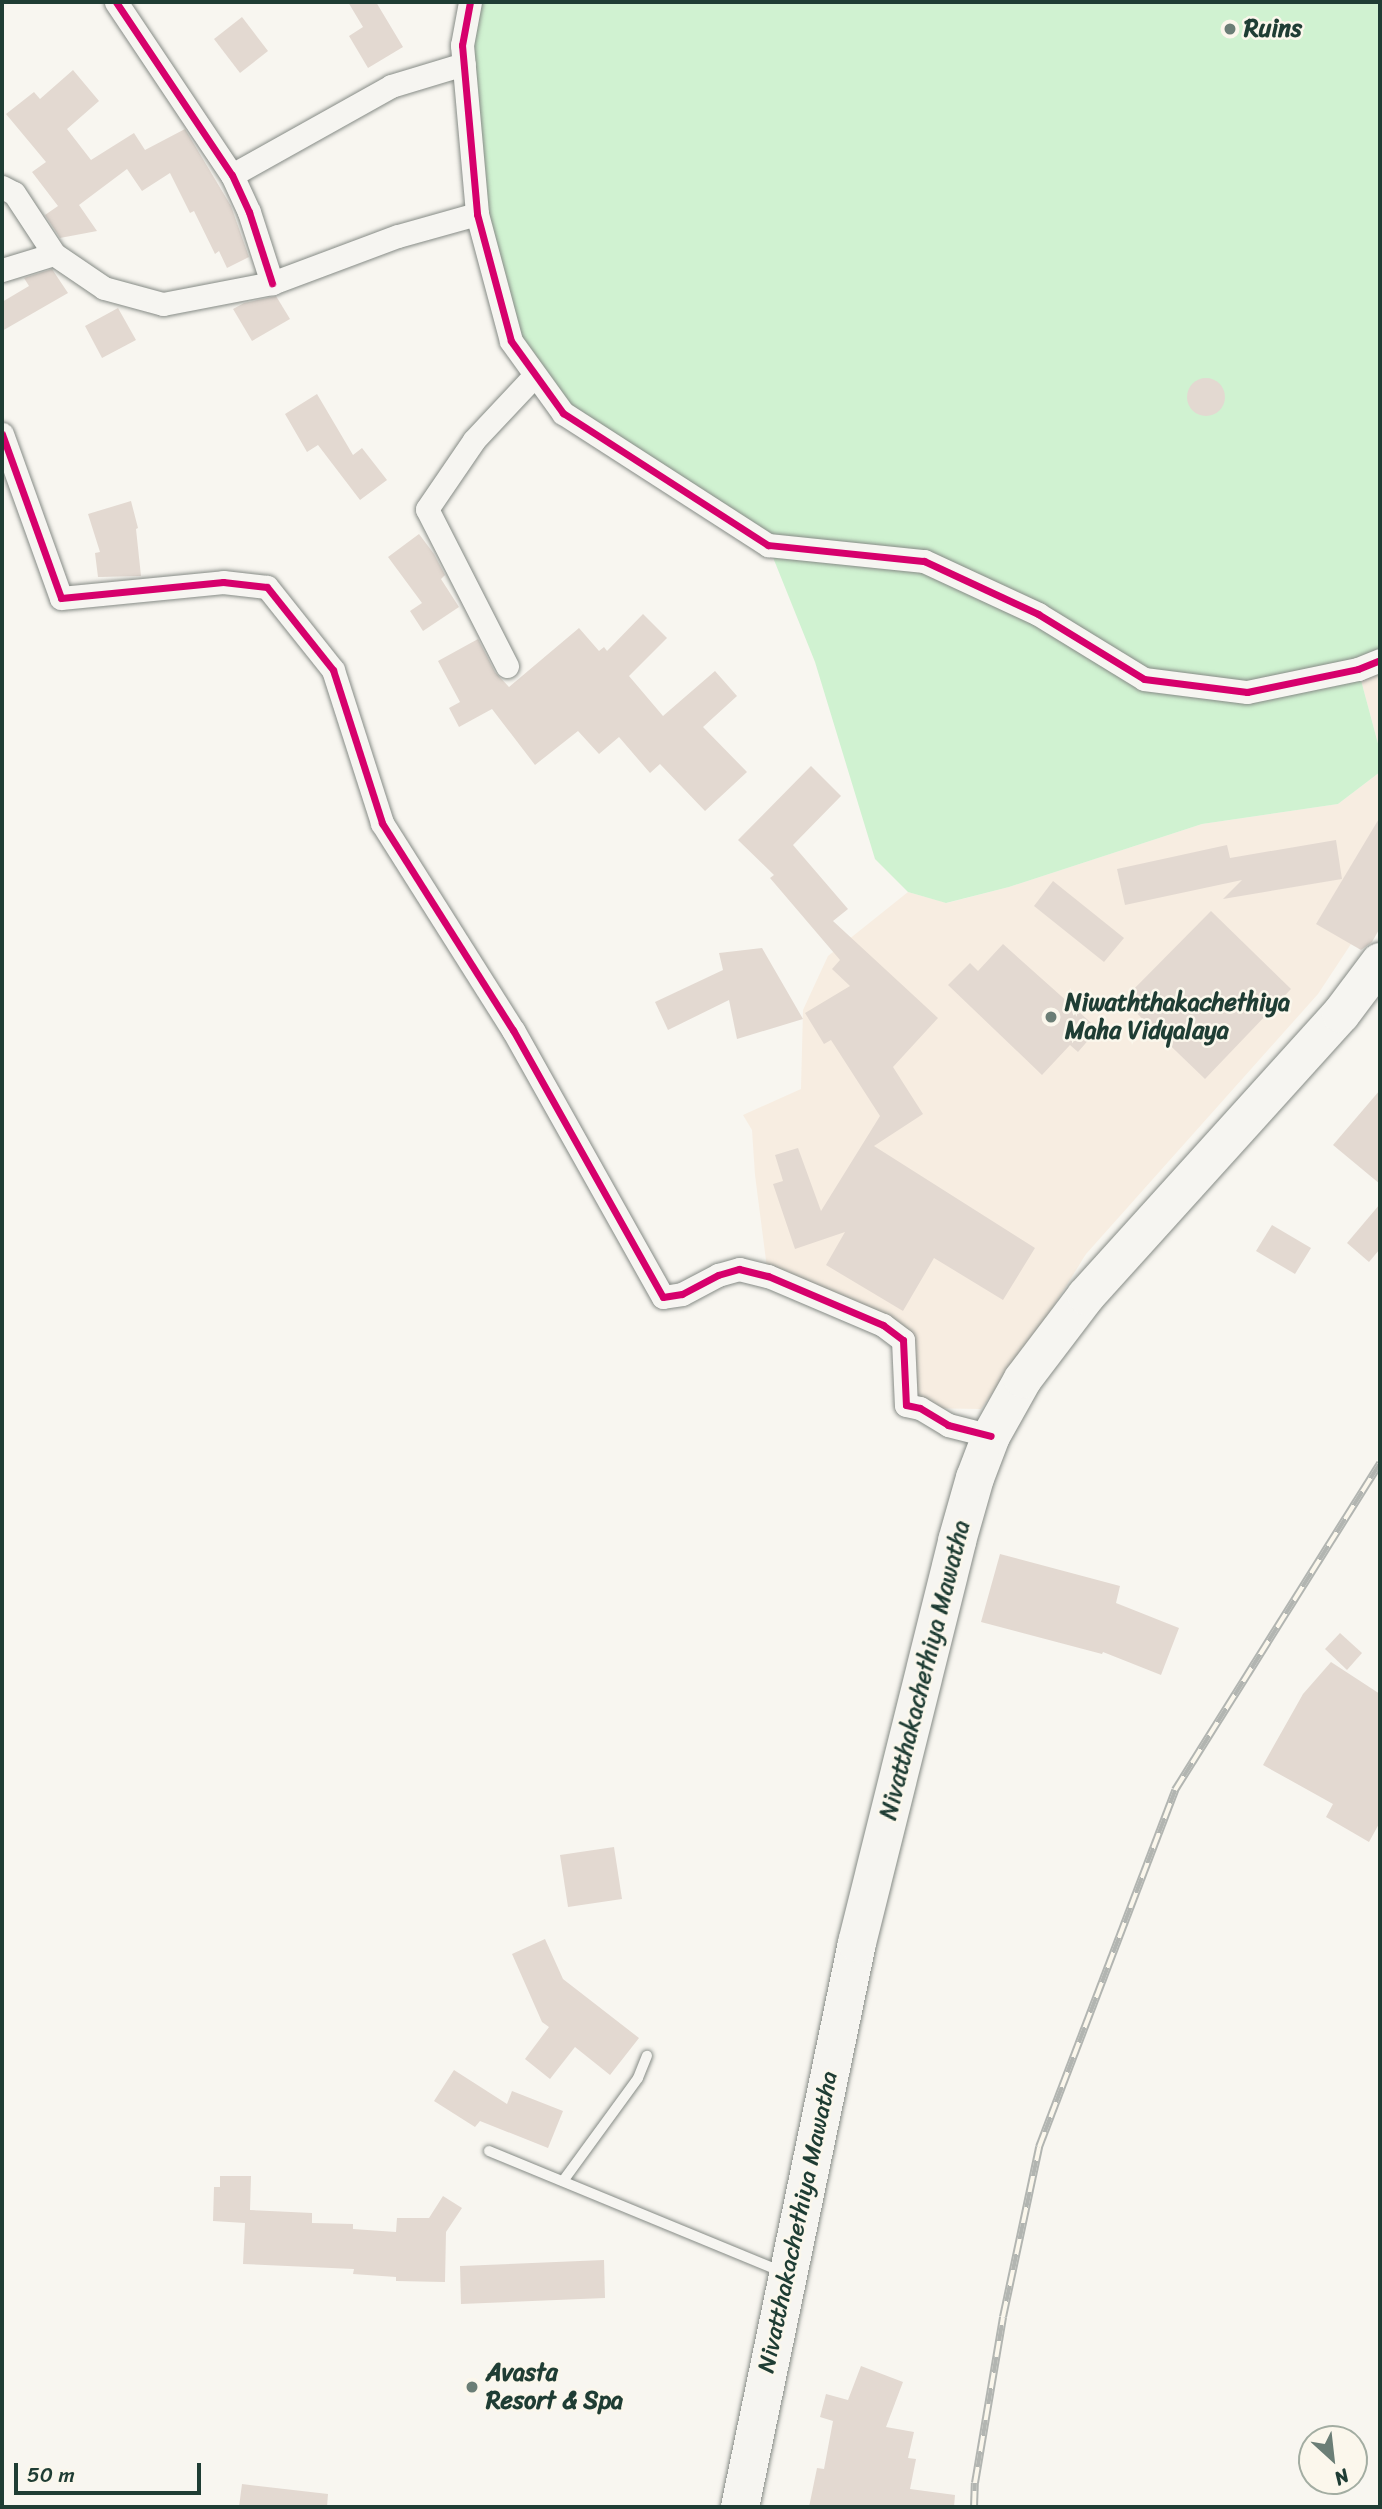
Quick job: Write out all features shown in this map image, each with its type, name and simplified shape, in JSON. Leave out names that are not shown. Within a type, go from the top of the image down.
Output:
[{"type":"highway","name":"Nivatthakachethiya Mawatha","points":[[740,2507],[857,1944],[957,1541],[975,1478],[991,1436],[1023,1379],[1086,1296],[1341,1014],[1380,962]]},
{"type":"street","points":[[116,2],[232,175],[249,212],[272,283]]},
{"type":"street","points":[[470,2],[463,45],[477,214],[511,341],[563,413],[768,545],[924,561],[1038,614],[1144,679],[1247,692],[1358,668],[1380,660]]},
{"type":"street","points":[[232,175],[391,86],[464,64]]},
{"type":"street","points":[[2,187],[14,192],[54,254],[104,288],[163,304],[272,283],[398,236],[477,214]]},
{"type":"street","points":[[2,270],[54,254]]},
{"type":"street","points":[[506,666],[427,509],[474,440],[535,375]]},
{"type":"street","points":[[2,434],[61,598],[223,582],[267,587],[333,670],[383,823],[513,1030],[663,1297],[682,1294],[718,1275],[739,1269],[768,1276],[893,1332],[903,1340],[906,1405],[920,1408],[947,1425],[991,1436]]},
{"type":"lane","points":[[563,2181],[638,2078],[646,2056]]},
{"type":"lane","points":[[489,2151],[788,2274]]},
{"type":"shaded area","points":[[1380,660],[1380,751],[1358,669]]},
{"type":"shaded area","name":"Niwaththakachethiya Maha Vidyalaya","points":[[1380,772],[1380,900],[1318,994],[1086,1254],[1045,1320],[981,1409],[920,1408],[906,1405],[903,1339],[768,1276],[752,1130],[743,1115],[801,1089],[803,1010],[828,956],[908,892],[947,903],[1009,887],[1202,824],[1338,804]]},
{"type":"green space","points":[[470,2],[1380,2],[1380,660],[1358,669],[1380,751],[1380,772],[1338,804],[1202,824],[1009,887],[946,903],[908,892],[875,859],[815,662],[768,545],[563,413],[511,341],[477,214]]},
{"type":"building","points":[[348,2],[376,2],[403,47],[368,68],[349,36],[363,27]]},
{"type":"building","points":[[242,17],[268,51],[240,73],[214,39]]},
{"type":"building","points":[[73,70],[99,101],[67,129],[91,160],[134,133],[145,150],[185,129],[231,206],[249,257],[227,268],[219,251],[215,254],[194,211],[190,213],[170,173],[142,191],[127,169],[79,205],[97,231],[60,238],[45,215],[58,206],[32,172],[46,162],[6,114],[34,92],[40,99]]},
{"type":"building","points":[[52,269],[68,293],[2,331],[2,302],[29,286],[24,278]]},
{"type":"building","points":[[276,296],[290,319],[252,341],[233,309],[244,303]]},
{"type":"building","points":[[118,308],[136,340],[102,358],[85,326]]},
{"type":"building","points":[[1206,378],[1220,383],[1225,397],[1220,411],[1206,416],[1192,411],[1187,397],[1192,383]]},
{"type":"building","points":[[317,394],[353,455],[362,448],[387,480],[360,500],[318,445],[307,452],[285,414]]},
{"type":"building","points":[[131,501],[138,528],[141,576],[98,577],[95,553],[100,552],[88,514]]},
{"type":"building","points":[[419,534],[434,554],[445,575],[441,579],[459,607],[423,631],[410,611],[422,603],[388,557]]},
{"type":"building","points":[[643,614],[667,638],[629,676],[663,716],[715,671],[737,696],[703,727],[747,772],[705,811],[660,764],[650,773],[619,737],[599,754],[578,731],[535,765],[492,709],[459,727],[449,708],[460,702],[438,661],[478,639],[495,672],[509,687],[579,628],[599,651],[604,647],[607,651]]},
{"type":"building","points":[[811,766],[841,796],[793,845],[848,909],[833,921],[938,1018],[893,1067],[923,1114],[874,1146],[1035,1248],[1003,1300],[934,1258],[903,1311],[826,1265],[845,1232],[795,1249],[773,1184],[783,1181],[775,1155],[798,1148],[821,1211],[880,1116],[831,1040],[824,1044],[805,1013],[850,986],[832,969],[840,960],[770,878],[774,875],[738,840]]},
{"type":"building","points":[[1380,817],[1380,928],[1372,942],[1361,950],[1316,924]]},
{"type":"building","points":[[1336,840],[1342,879],[1223,899],[1242,880],[1125,905],[1117,869],[1227,845],[1230,858]]},
{"type":"building","points":[[1053,881],[1124,938],[1104,962],[1034,906]]},
{"type":"building","points":[[1211,911],[1291,989],[1205,1079],[1123,1000]]},
{"type":"building","points":[[1003,944],[1098,1029],[1078,1052],[1070,1045],[1042,1075],[948,985],[970,963],[978,971]]},
{"type":"building","points":[[762,948],[803,1019],[737,1039],[729,1000],[668,1030],[655,1002],[723,970],[719,953]]},
{"type":"building","points":[[1380,1090],[1380,1184],[1333,1145]]},
{"type":"building","points":[[1380,1204],[1380,1249],[1369,1262],[1347,1243]]},
{"type":"building","points":[[1272,1225],[1311,1248],[1295,1274],[1256,1251]]},
{"type":"building","points":[[1000,1554],[1120,1586],[1116,1603],[1179,1628],[1161,1675],[1103,1652],[1102,1654],[981,1622]]},
{"type":"building","points":[[1340,1633],[1362,1653],[1347,1670],[1325,1649]]},
{"type":"building","points":[[1331,1662],[1380,1694],[1380,1822],[1369,1842],[1326,1817],[1333,1804],[1263,1765],[1303,1694]]},
{"type":"building","points":[[614,1847],[622,1899],[568,1907],[560,1855]]},
{"type":"building","points":[[545,1939],[563,1979],[639,2038],[610,2075],[575,2047],[550,2079],[525,2059],[549,2027],[542,2022],[512,1954]]},
{"type":"building","points":[[454,2070],[507,2104],[512,2091],[563,2111],[548,2148],[480,2121],[475,2127],[434,2101]]},
{"type":"building","points":[[220,2176],[251,2176],[250,2210],[312,2213],[312,2223],[353,2224],[353,2229],[396,2232],[397,2218],[429,2218],[443,2196],[462,2208],[446,2232],[445,2282],[396,2281],[396,2277],[353,2274],[354,2269],[243,2264],[245,2223],[213,2221],[214,2187],[220,2187]]},
{"type":"building","points":[[604,2260],[605,2298],[461,2304],[460,2266]]},
{"type":"building","points":[[861,2366],[903,2382],[886,2427],[914,2432],[908,2458],[916,2459],[910,2489],[955,2495],[954,2507],[809,2507],[817,2468],[824,2469],[833,2421],[820,2417],[826,2394],[848,2400]]},
{"type":"building","points":[[242,2484],[328,2494],[327,2507],[239,2507]]},
{"type":"railway","points":[[974,2507],[975,2483],[1003,2317],[1039,2147],[1175,1790],[1380,1463]]},
{"type":"cycle path","points":[[116,2],[232,175],[249,212],[272,283]]},
{"type":"cycle path","points":[[470,2],[462,45],[477,214],[511,341],[563,413],[768,545],[924,561],[1038,614],[1144,679],[1247,692],[1358,669],[1380,660]]},
{"type":"cycle path","points":[[2,434],[61,598],[223,582],[267,587],[333,670],[382,823],[513,1030],[663,1297],[682,1294],[718,1275],[739,1269],[768,1276],[883,1325],[903,1340],[906,1405],[920,1408],[948,1425],[991,1436]]},
{"type":"place","name":"Ruins","points":[[1230,29]]},
{"type":"place","name":"Niwaththakachethiya Maha Vidyalaya","points":[[1051,1017]]},
{"type":"place","name":"Avasta Resort & Spa","points":[[472,2387]]}]
